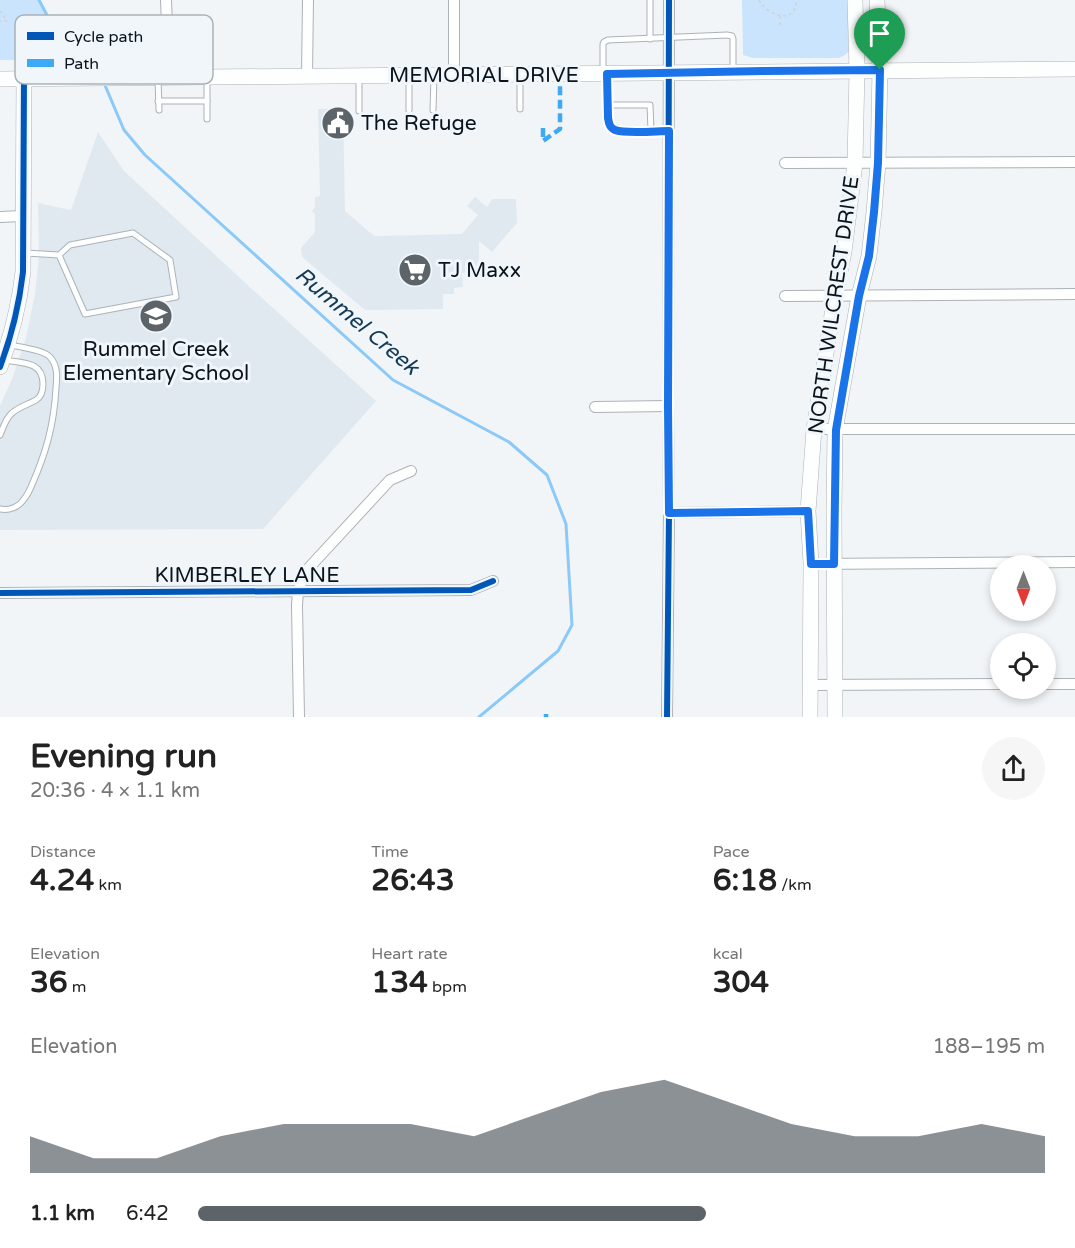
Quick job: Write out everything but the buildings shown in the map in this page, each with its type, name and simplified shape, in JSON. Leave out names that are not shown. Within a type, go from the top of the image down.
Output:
[{"type":"main road","name":"NORTH WILCREST DRIVE","points":[[810,717],[811,564],[808,511],[814,429],[844,252],[855,163],[857,70],[855,0]]},
{"type":"main road","name":"NORTH WILCREST DRIVE","points":[[835,717],[836,430],[859,296],[869,256],[874,212],[878,163],[880,70],[877,0]]},
{"type":"main road","name":"MEMORIAL DRIVE","points":[[213,76],[1075,69]]},
{"type":"main road","name":"MEMORIAL DRIVE","points":[[0,79],[15,78]]},
{"type":"main road","points":[[4,353],[15,324],[23,272],[24,84]]},
{"type":"street","points":[[165,15],[166,0]]},
{"type":"street","points":[[307,76],[308,0]]},
{"type":"street","points":[[454,0],[454,75]]},
{"type":"street","points":[[667,717],[669,0]]},
{"type":"street","points":[[785,163],[1075,162]]},
{"type":"street","points":[[0,217],[23,216]]},
{"type":"street","points":[[785,296],[1075,294]]},
{"type":"street","points":[[595,407],[668,406]]},
{"type":"street","points":[[814,429],[1075,429]]},
{"type":"street","points":[[299,717],[297,605],[298,591],[305,572],[390,480],[411,471]]},
{"type":"street","points":[[669,513],[808,511]]},
{"type":"street","points":[[811,564],[1075,562]]},
{"type":"street","name":"KIMBERLEY LANE","points":[[0,593],[471,590],[493,581]]},
{"type":"street","points":[[810,685],[990,684]]},
{"type":"street","points":[[1056,684],[1075,684]]},
{"type":"lane","points":[[650,0],[650,39]]},
{"type":"lane","points":[[669,131],[624,131],[613,129],[609,124],[602,50],[604,42],[608,40],[732,36],[733,72]]},
{"type":"lane","points":[[520,74],[520,109]]},
{"type":"lane","points":[[358,111],[359,75]]},
{"type":"lane","points":[[409,75],[410,110]]},
{"type":"lane","points":[[433,110],[434,75]]},
{"type":"lane","points":[[159,110],[158,101],[162,84]]},
{"type":"lane","points":[[207,84],[207,119]]},
{"type":"lane","points":[[158,101],[207,101]]},
{"type":"lane","points":[[608,105],[650,105],[651,131]]},
{"type":"lane","points":[[24,253],[59,255],[70,245],[134,233],[170,260],[176,297],[85,314],[59,255]]},
{"type":"lane","points":[[0,435],[13,412],[37,399],[42,393],[44,383],[41,370],[4,353]]},
{"type":"lane","points":[[0,509],[15,508],[25,499],[42,463],[54,417],[57,375],[55,363],[48,354],[4,353]]},
{"type":"path","points":[[759,0],[762,6],[780,15],[793,12],[796,8],[796,0]]},
{"type":"path","points":[[0,11],[7,21],[0,21]]},
{"type":"path","points":[[780,15],[780,26]]},
{"type":"shaded area","points":[[0,0],[39,0],[49,15],[15,15],[15,60],[0,60]]},
{"type":"shaded area","points":[[742,0],[848,0],[849,51],[839,58],[753,58],[743,55]]},
{"type":"shaded area","points":[[343,108],[345,211],[374,236],[462,234],[478,215],[467,206],[475,197],[487,207],[492,199],[516,199],[517,223],[492,252],[479,241],[479,272],[462,273],[463,287],[454,288],[454,294],[443,294],[443,309],[365,310],[302,257],[301,248],[315,232],[315,214],[312,211],[315,207],[315,197],[320,196],[318,109]]},
{"type":"shaded area","name":"Rummel Creek Elementary School","points":[[98,132],[124,171],[376,401],[263,529],[0,530],[0,406],[26,338],[35,294],[39,256],[38,203],[71,210]]},
{"type":"waterway","name":"Rummel Creek","points":[[39,0],[47,15]]},
{"type":"waterway","name":"Rummel Creek","points":[[104,84],[124,130],[145,155],[393,380],[509,442],[547,475],[566,524],[572,625],[558,651],[479,717]]},
{"type":"marked path","points":[[543,128],[543,141],[560,129],[560,74]]},
{"type":"cycle path","points":[[667,717],[669,0]]},
{"type":"cycle path","points":[[0,367],[14,320],[23,272],[24,84]]},
{"type":"cycle path","points":[[0,593],[471,590],[493,581]]},
{"type":"place","name":"The Refuge","points":[[338,123]]},
{"type":"place","name":"TJ Maxx","points":[[415,270]]},
{"type":"place","name":"Rummel Creek Elementary School","points":[[156,316]]},
{"type":"route","points":[[880,70],[878,163],[869,256],[859,296],[836,430],[834,564],[811,564],[808,511],[669,513],[669,131],[617,131],[613,129],[608,118],[607,74],[880,70]]}]
